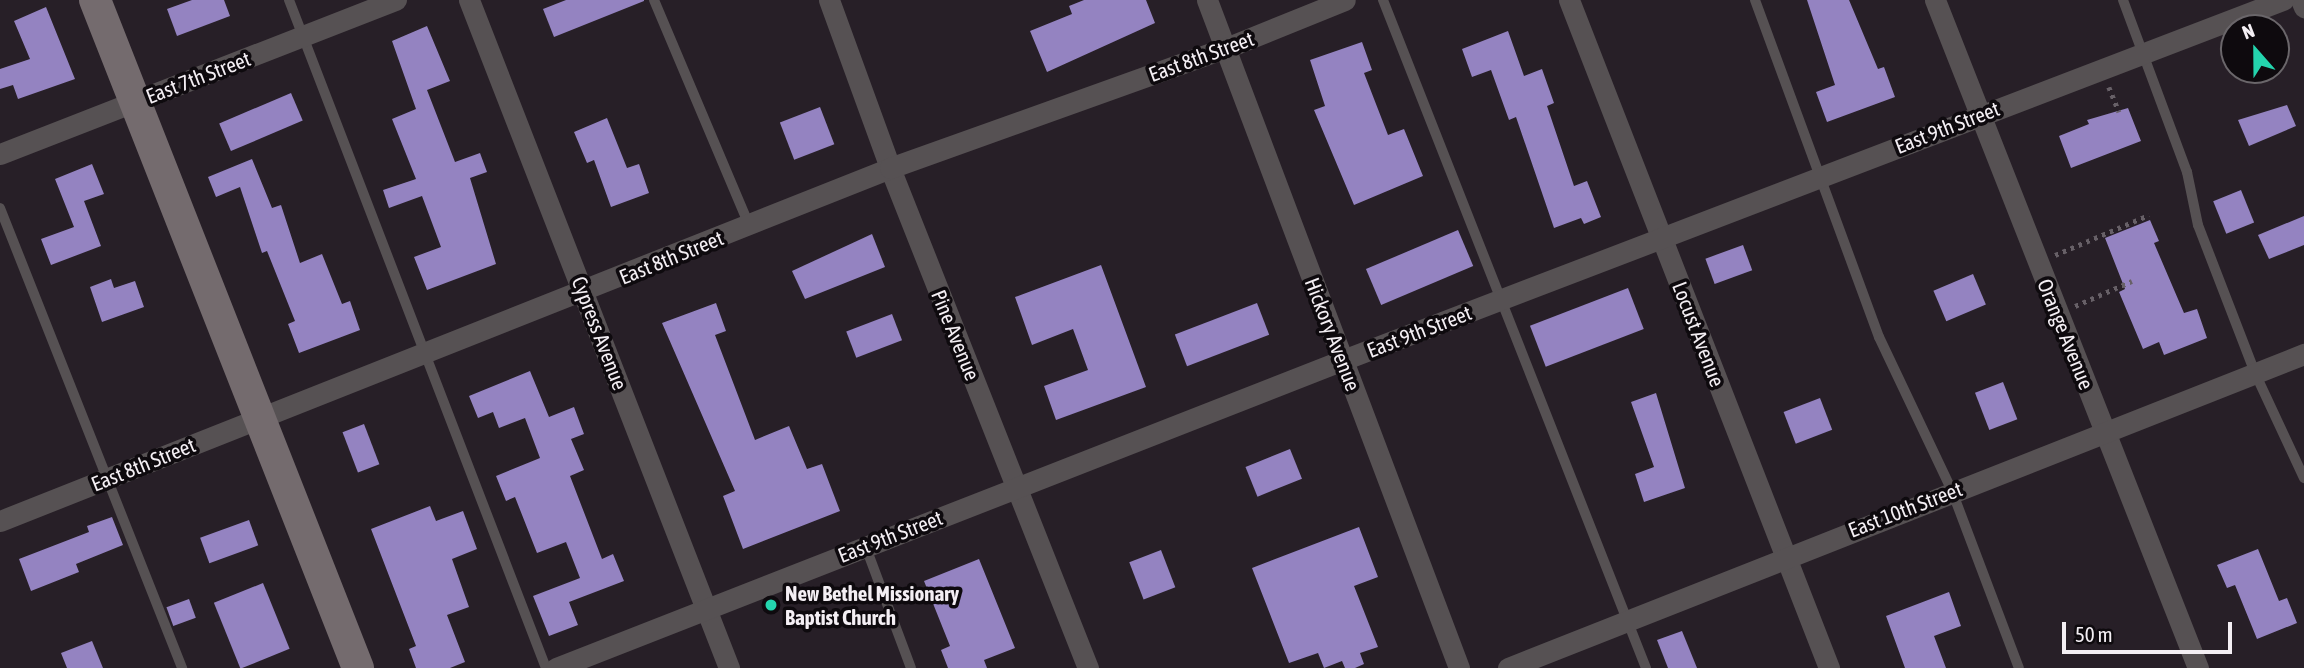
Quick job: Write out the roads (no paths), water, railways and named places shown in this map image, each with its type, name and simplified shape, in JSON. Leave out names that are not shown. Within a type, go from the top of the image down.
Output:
[{"type":"main road","points":[[95,0],[358,668]]},
{"type":"street","name":"East 7th Street","points":[[0,154],[396,0]]},
{"type":"street","name":"Cypress Avenue","points":[[469,0],[585,292],[729,668]]},
{"type":"street","name":"Pine Avenue","points":[[829,0],[890,168],[1088,668]]},
{"type":"street","name":"Hickory Avenue","points":[[1207,0],[1459,668]]},
{"type":"street","name":"East 8th Street","points":[[0,521],[585,292],[890,168],[1226,48],[1345,0]]},
{"type":"street","name":"Locust Avenue","points":[[1569,0],[1829,668]]},
{"type":"street","name":"Orange Avenue","points":[[1935,0],[2198,668]]},
{"type":"street","name":"East 9th Street","points":[[556,668],[704,607],[1016,486],[1664,239],[1979,114],[2283,0]]},
{"type":"street","points":[[2301,0],[2304,7]]},
{"type":"street","name":"East 10th Street","points":[[1508,668],[1785,556],[2304,354]]},
{"type":"lane","points":[[289,0],[362,198],[428,353],[546,668]]},
{"type":"lane","points":[[654,0],[749,225]]},
{"type":"lane","points":[[1383,0],[1501,300],[1535,378],[1612,586],[1629,619],[1646,668]]},
{"type":"lane","points":[[1755,0],[1879,337],[1952,491],[2019,668]]},
{"type":"lane","points":[[2123,0],[2187,172],[2198,225],[2255,373],[2304,478]]},
{"type":"lane","points":[[0,208],[182,668]]},
{"type":"lane","points":[[864,545],[911,668]]},
{"type":"place","name":"New Bethel Missionary Baptist Church","points":[[771,605]]}]
